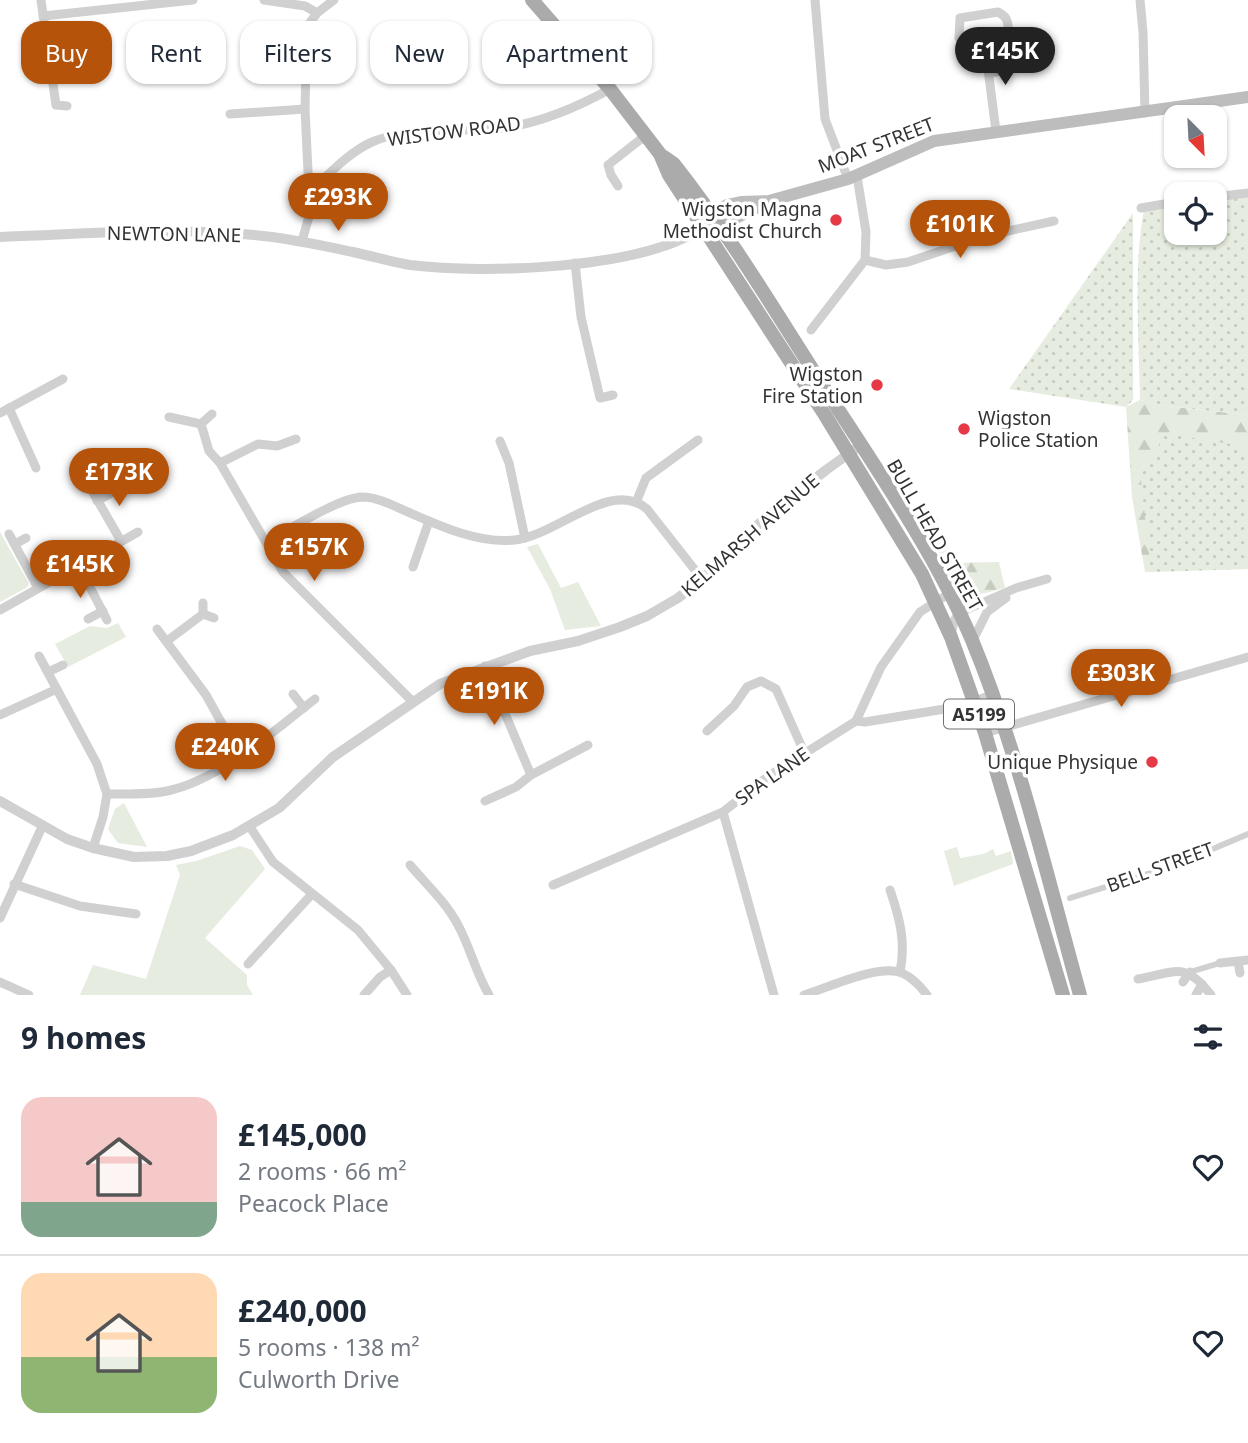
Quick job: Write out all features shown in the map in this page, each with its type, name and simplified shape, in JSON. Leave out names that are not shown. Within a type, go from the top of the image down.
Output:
[{"type":"main road","points":[[532,0],[610,89],[646,135],[660,154],[685,200],[709,217]]},
{"type":"main road","name":"MOAT STREET","points":[[709,217],[727,205],[769,201],[853,178],[934,141],[1248,97]]},
{"type":"main road","points":[[660,154],[674,164],[709,217]]},
{"type":"main road","name":"BULL HEAD STREET","points":[[709,217],[732,243],[855,449],[951,637],[985,733],[1063,995]]},
{"type":"main road","name":"BULL HEAD STREET","points":[[709,217],[730,266],[772,334],[855,449],[950,593],[1004,727],[1080,995]]},
{"type":"street","points":[[41,0],[52,106],[67,106]]},
{"type":"street","points":[[43,16],[193,0]]},
{"type":"street","points":[[264,0],[305,6],[317,13]]},
{"type":"street","points":[[302,241],[310,213],[305,109],[309,24],[317,13],[334,0]]},
{"type":"street","points":[[811,330],[865,260],[866,232],[853,178],[825,119],[815,0]]},
{"type":"street","points":[[1140,0],[1144,113]]},
{"type":"street","points":[[998,12],[1005,16],[1010,35],[1008,40],[1002,44],[985,46],[964,45],[959,38],[960,18],[998,12]]},
{"type":"street","points":[[985,46],[996,131]]},
{"type":"street","points":[[989,73],[1008,70]]},
{"type":"street","name":"WISTOW ROAD","points":[[310,192],[344,161],[372,142],[408,133],[497,128],[532,121],[574,108],[610,89]]},
{"type":"street","points":[[230,114],[305,109]]},
{"type":"street","points":[[618,186],[608,165],[646,135]]},
{"type":"street","points":[[1227,195],[1248,193]]},
{"type":"street","points":[[1141,208],[1164,204]]},
{"type":"street","name":"NEWTON LANE","points":[[0,237],[201,232],[302,241],[407,264],[458,269],[512,269],[621,256],[678,242],[690,237],[709,217]]},
{"type":"street","points":[[865,260],[886,265],[908,262],[985,236],[1055,221]]},
{"type":"street","points":[[575,263],[581,317],[596,386],[600,398],[613,396]]},
{"type":"street","points":[[36,468],[5,411],[63,379]]},
{"type":"street","points":[[201,424],[212,414]]},
{"type":"street","points":[[169,417],[201,424]]},
{"type":"street","points":[[201,424],[209,451],[220,463],[283,572],[412,701]]},
{"type":"street","points":[[220,463],[258,444],[277,446],[296,439]]},
{"type":"street","points":[[637,500],[646,478],[698,440]]},
{"type":"street","points":[[500,442],[509,463],[525,538]]},
{"type":"street","name":"KELMARSH AVENUE","points":[[0,801],[67,839],[134,857],[167,856],[191,851],[250,827],[279,808],[333,757],[440,684],[530,651],[578,641],[620,627],[647,616],[678,598],[702,579],[765,518],[855,449]]},
{"type":"street","points":[[91,489],[121,541]]},
{"type":"street","points":[[97,501],[111,493]]},
{"type":"street","points":[[266,542],[340,503],[362,497],[383,501],[468,535],[497,540],[525,538],[550,530],[603,502],[614,499],[637,500],[702,579]]},
{"type":"street","points":[[413,567],[429,521]]},
{"type":"street","points":[[0,610],[138,532]]},
{"type":"street","points":[[9,534],[38,588]]},
{"type":"street","points":[[15,544],[26,538]]},
{"type":"street","points":[[79,566],[105,615],[88,619]]},
{"type":"street","points":[[951,637],[954,621],[959,613],[1016,589],[1047,582],[1003,598],[987,612],[972,642]]},
{"type":"street","points":[[950,593],[920,612],[881,667],[856,721],[865,722],[957,707],[992,695]]},
{"type":"street","points":[[202,603],[203,614]]},
{"type":"street","points":[[203,614],[214,618]]},
{"type":"street","points":[[167,641],[203,614]]},
{"type":"street","points":[[157,629],[206,695],[240,756]]},
{"type":"street","points":[[39,656],[97,764],[107,794],[93,848]]},
{"type":"street","points":[[985,733],[1248,657]]},
{"type":"street","points":[[48,672],[64,665]]},
{"type":"street","points":[[485,666],[531,775]]},
{"type":"street","points":[[707,732],[734,706],[747,687],[761,681],[776,689],[804,752]]},
{"type":"street","points":[[0,715],[57,689]]},
{"type":"street","points":[[293,694],[304,708]]},
{"type":"street","points":[[107,794],[166,792],[196,782],[240,756],[316,699]]},
{"type":"street","name":"SPA LANE","points":[[553,885],[723,812],[766,777],[856,721]]},
{"type":"street","points":[[485,801],[516,787],[531,775],[588,745]]},
{"type":"street","points":[[723,812],[774,995]]},
{"type":"street","points":[[0,918],[42,827]]},
{"type":"street","points":[[250,827],[273,862],[358,930],[391,970],[407,995]]},
{"type":"street","name":"BELL STREET","points":[[1070,898],[1170,867],[1248,834]]},
{"type":"street","points":[[410,865],[451,912],[489,995]]},
{"type":"street","points":[[14,884],[80,906],[136,914]]},
{"type":"street","points":[[890,890],[902,926],[904,954],[900,972]]},
{"type":"street","points":[[248,964],[312,894]]},
{"type":"street","points":[[1138,979],[1243,961],[1240,973]]},
{"type":"street","points":[[365,995],[380,977],[391,970]]},
{"type":"street","points":[[804,995],[868,974],[900,972],[921,987],[927,995]]},
{"type":"street","points":[[1183,982],[1190,972]]},
{"type":"street","points":[[1190,972],[1211,995]]},
{"type":"street","points":[[0,982],[29,995]]},
{"type":"street","points":[[1196,995],[1202,984]]},
{"type":"green space","points":[[1248,197],[1248,415],[1166,406],[1140,400],[1138,280],[1144,209],[1164,206],[1164,245],[1227,245],[1227,199]]},
{"type":"green space","points":[[1133,213],[1133,400],[1126,407],[1009,389]]},
{"type":"green space","points":[[1140,400],[1166,406],[1248,415],[1248,459],[1159,543],[1151,572],[1145,572],[1132,497],[1126,407]]},
{"type":"green space","points":[[1164,433],[1248,447],[1248,569],[1151,572],[1139,463],[1151,463]]},
{"type":"green space","points":[[938,518],[940,539],[949,555],[942,558],[922,520]]},
{"type":"green space","points":[[0,532],[29,584],[0,602]]},
{"type":"green space","points":[[538,544],[561,588],[578,582],[601,626],[565,630],[550,589],[527,547]]},
{"type":"green space","points":[[999,562],[1005,588],[973,596],[964,594],[945,563]]},
{"type":"green space","points":[[118,623],[126,637],[68,667],[55,644],[90,626],[107,628]]},
{"type":"green space","points":[[124,803],[147,847],[118,843],[108,829],[115,809]]},
{"type":"green space","points":[[240,846],[252,850],[265,869],[205,938],[247,975],[247,985],[253,995],[80,995],[93,965],[146,979],[180,875],[176,865]]},
{"type":"green space","points":[[957,847],[960,858],[984,854],[993,849],[996,856],[1011,851],[1013,864],[954,886],[944,851]]},
{"type":"place","name":"Wigston Magna Methodist Church","points":[[836,220]]},
{"type":"place","name":"Wigston Fire Station","points":[[877,385]]},
{"type":"place","name":"Wigston Police Station","points":[[964,429]]},
{"type":"place","name":"Unique Physique","points":[[1152,762]]}]
